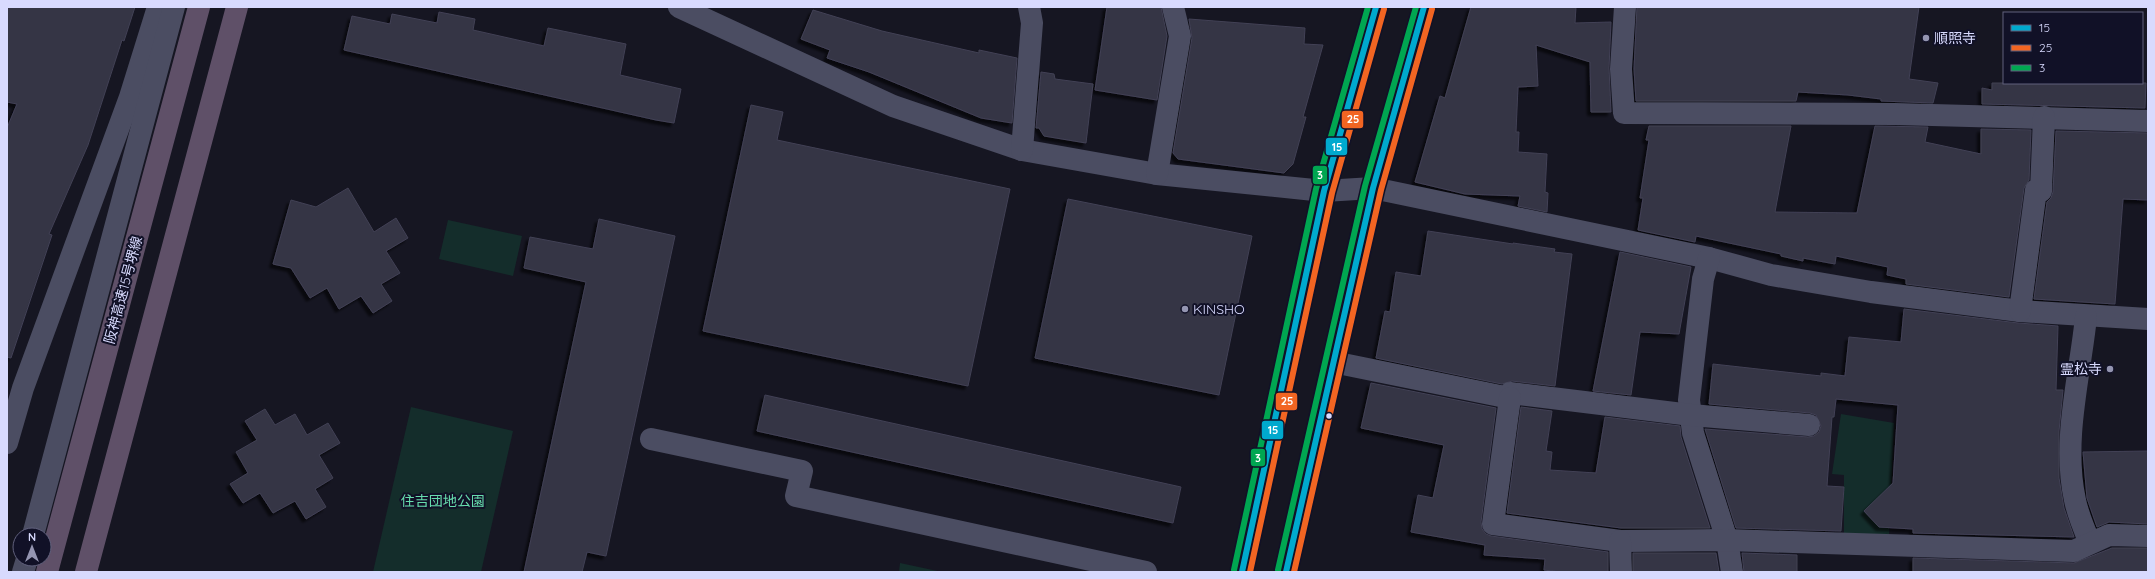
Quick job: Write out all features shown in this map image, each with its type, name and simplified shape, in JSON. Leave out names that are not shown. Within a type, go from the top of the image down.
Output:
[{"type":"highway","name":"阪神高速15号堺線","points":[[47,572],[200,7]]},
{"type":"highway","points":[[86,572],[237,7]]},
{"type":"highway","points":[[1242,572],[1324,191],[1376,7]]},
{"type":"highway","points":[[1286,572],[1374,188],[1424,7]]},
{"type":"street","points":[[7,443],[15,387],[130,97],[158,7]]},
{"type":"street","points":[[35,527],[174,7]]},
{"type":"street","points":[[95,572],[246,7]]},
{"type":"street","points":[[679,7],[894,106],[1022,150],[1157,174],[1324,191],[1374,188],[1709,258],[1771,275],[1794,279],[1871,292],[2020,311],[2086,317],[2148,319]]},
{"type":"street","points":[[1022,150],[1032,23],[1029,7]]},
{"type":"street","points":[[1157,174],[1180,36],[1173,7]]},
{"type":"street","points":[[1625,7],[1621,69],[1624,113],[2044,117],[2148,121]]},
{"type":"street","points":[[2020,311],[2036,190],[2041,191],[2044,117]]},
{"type":"street","points":[[1709,258],[1702,278],[1689,400],[1690,415],[1693,434],[1727,540],[1732,572]]},
{"type":"street","points":[[2086,317],[2073,414],[2072,477],[2075,499],[2090,543]]},
{"type":"street","points":[[1333,362],[1510,398]]},
{"type":"street","points":[[1809,425],[1690,415],[1510,393],[1493,524],[1620,541],[1727,540],[2074,551],[2109,535],[2148,536]]},
{"type":"street","points":[[650,439],[802,471],[796,496],[1146,572]]},
{"type":"street","points":[[1620,541],[1621,572]]},
{"type":"green space","points":[[448,220],[522,236],[513,276],[439,259]]},
{"type":"green space","name":"住吉団地公園","points":[[411,407],[513,431],[481,572],[373,572]]},
{"type":"green space","points":[[1841,414],[1894,423],[1889,536],[1844,536],[1844,475],[1832,474]]},
{"type":"green space","points":[[900,563],[942,572],[899,572]]},
{"type":"building","points":[[7,7],[135,7],[124,41],[122,40],[88,145],[49,234],[52,235],[11,358],[7,357],[7,128],[17,104],[7,102]]},
{"type":"building","points":[[1107,7],[1161,7],[1167,36],[1157,100],[1095,90]]},
{"type":"building","points":[[1471,7],[1576,7],[1575,23],[1611,22],[1609,68],[1611,112],[1591,112],[1590,62],[1536,45],[1538,86],[1518,87],[1516,132],[1519,132],[1518,152],[1547,154],[1545,192],[1548,193],[1547,212],[1518,206],[1520,196],[1465,194],[1415,182],[1440,96],[1445,98]]},
{"type":"building","points":[[1637,7],[1919,7],[1909,79],[1938,83],[1933,103],[1881,101],[1881,99],[1848,95],[1798,92],[1796,101],[1636,101],[1634,69]]},
{"type":"building","points":[[813,10],[882,31],[979,53],[979,50],[1017,58],[1012,123],[981,118],[869,72],[827,58],[830,50],[801,39]]},
{"type":"building","points":[[439,12],[475,19],[473,30],[544,46],[548,28],[626,44],[620,75],[681,89],[674,123],[344,50],[352,16],[390,24],[392,14],[437,23]]},
{"type":"building","points":[[1189,19],[1305,28],[1304,44],[1323,45],[1303,117],[1306,117],[1293,164],[1284,173],[1178,159],[1173,153],[1192,38]]},
{"type":"building","points":[[1041,72],[1054,74],[1055,79],[1093,84],[1086,143],[1044,136],[1039,128],[1036,128]]},
{"type":"building","points":[[1992,83],[2146,83],[2145,108],[1982,104],[1982,88],[1992,90]]},
{"type":"building","points":[[751,105],[783,112],[777,140],[1010,189],[968,386],[703,331]]},
{"type":"building","points":[[1649,126],[1791,126],[1775,212],[1857,213],[1875,126],[1928,127],[1925,142],[1981,154],[1981,129],[2031,130],[2029,180],[2024,188],[2009,297],[1906,284],[1906,279],[1887,275],[1888,267],[1836,256],[1835,264],[1803,258],[1803,261],[1781,256],[1781,254],[1696,236],[1695,242],[1638,230],[1643,198],[1640,198],[1649,140],[1646,140]]},
{"type":"building","points":[[2056,131],[2148,133],[2148,200],[2123,199],[2115,304],[2034,299],[2047,202],[2051,198],[2053,192]]},
{"type":"building","points":[[348,188],[374,232],[396,218],[408,238],[386,251],[400,273],[381,284],[392,301],[373,313],[361,296],[339,309],[327,288],[310,298],[291,268],[273,264],[291,200],[316,207]]},
{"type":"building","points":[[1068,199],[1252,236],[1219,395],[1035,358]]},
{"type":"building","points":[[599,219],[675,236],[606,556],[587,552],[582,572],[524,572],[586,282],[524,268],[530,237],[593,249]]},
{"type":"building","points":[[1428,231],[1555,249],[1554,252],[1572,254],[1555,386],[1512,381],[1502,384],[1376,358],[1385,311],[1390,312],[1396,272],[1421,276]]},
{"type":"building","points":[[1620,252],[1691,267],[1679,334],[1640,332],[1631,395],[1593,391]]},
{"type":"building","points":[[1904,309],[2018,323],[2058,326],[2056,390],[2063,390],[2059,431],[2059,478],[2064,508],[2074,537],[1913,533],[1913,529],[1879,527],[1864,511],[1893,483],[1898,405],[1836,399],[1834,417],[1832,417],[1827,486],[1844,487],[1841,531],[1736,528],[1705,429],[1808,437],[1814,436],[1819,432],[1821,426],[1816,415],[1810,413],[1709,404],[1713,364],[1821,376],[1821,373],[1845,376],[1849,337],[1901,342]]},
{"type":"building","points":[[1371,383],[1496,408],[1481,522],[1482,529],[1486,534],[1491,536],[1608,552],[1608,572],[1561,572],[1544,570],[1545,559],[1484,555],[1485,545],[1411,532],[1418,495],[1433,498],[1444,445],[1361,428]]},
{"type":"building","points":[[765,395],[1181,487],[1173,523],[757,431]]},
{"type":"building","points":[[1521,407],[1552,411],[1546,451],[1552,452],[1550,470],[1596,473],[1605,417],[1680,426],[1681,437],[1710,528],[1621,528],[1507,513]]},
{"type":"building","points":[[265,409],[275,425],[295,414],[307,435],[328,423],[340,443],[319,455],[333,478],[315,489],[326,507],[306,519],[295,501],[273,513],[260,493],[243,503],[230,484],[248,473],[236,452],[257,440],[245,421]]},
{"type":"building","points":[[2148,451],[2148,524],[2109,522],[2097,527],[2087,498],[2083,452]]},
{"type":"building","points":[[2112,548],[2148,548],[2148,572],[1913,572],[1913,558],[2074,563]]},
{"type":"building","points":[[1633,553],[1716,553],[1719,572],[1633,572]]},
{"type":"building","points":[[1742,553],[1797,555],[1797,572],[1744,572]]},
{"type":"transit line","name":"3","points":[[1234,570],[1316,189],[1368,7]]},
{"type":"transit line","name":"15","points":[[1242,572],[1324,191],[1376,7]]},
{"type":"transit line","name":"3","points":[[1278,570],[1365,186],[1416,7]]},
{"type":"transit line","name":"15","points":[[1286,572],[1373,188],[1424,7]]},
{"type":"transit line","name":"25","points":[[1250,572],[1332,193],[1384,9]]},
{"type":"transit line","name":"25","points":[[1294,572],[1381,190],[1432,9]]},
{"type":"place","name":"順照寺","points":[[1926,38]]},
{"type":"place","name":"KINSHO","points":[[1185,309]]},
{"type":"place","name":"霊松寺","points":[[2110,369]]}]
